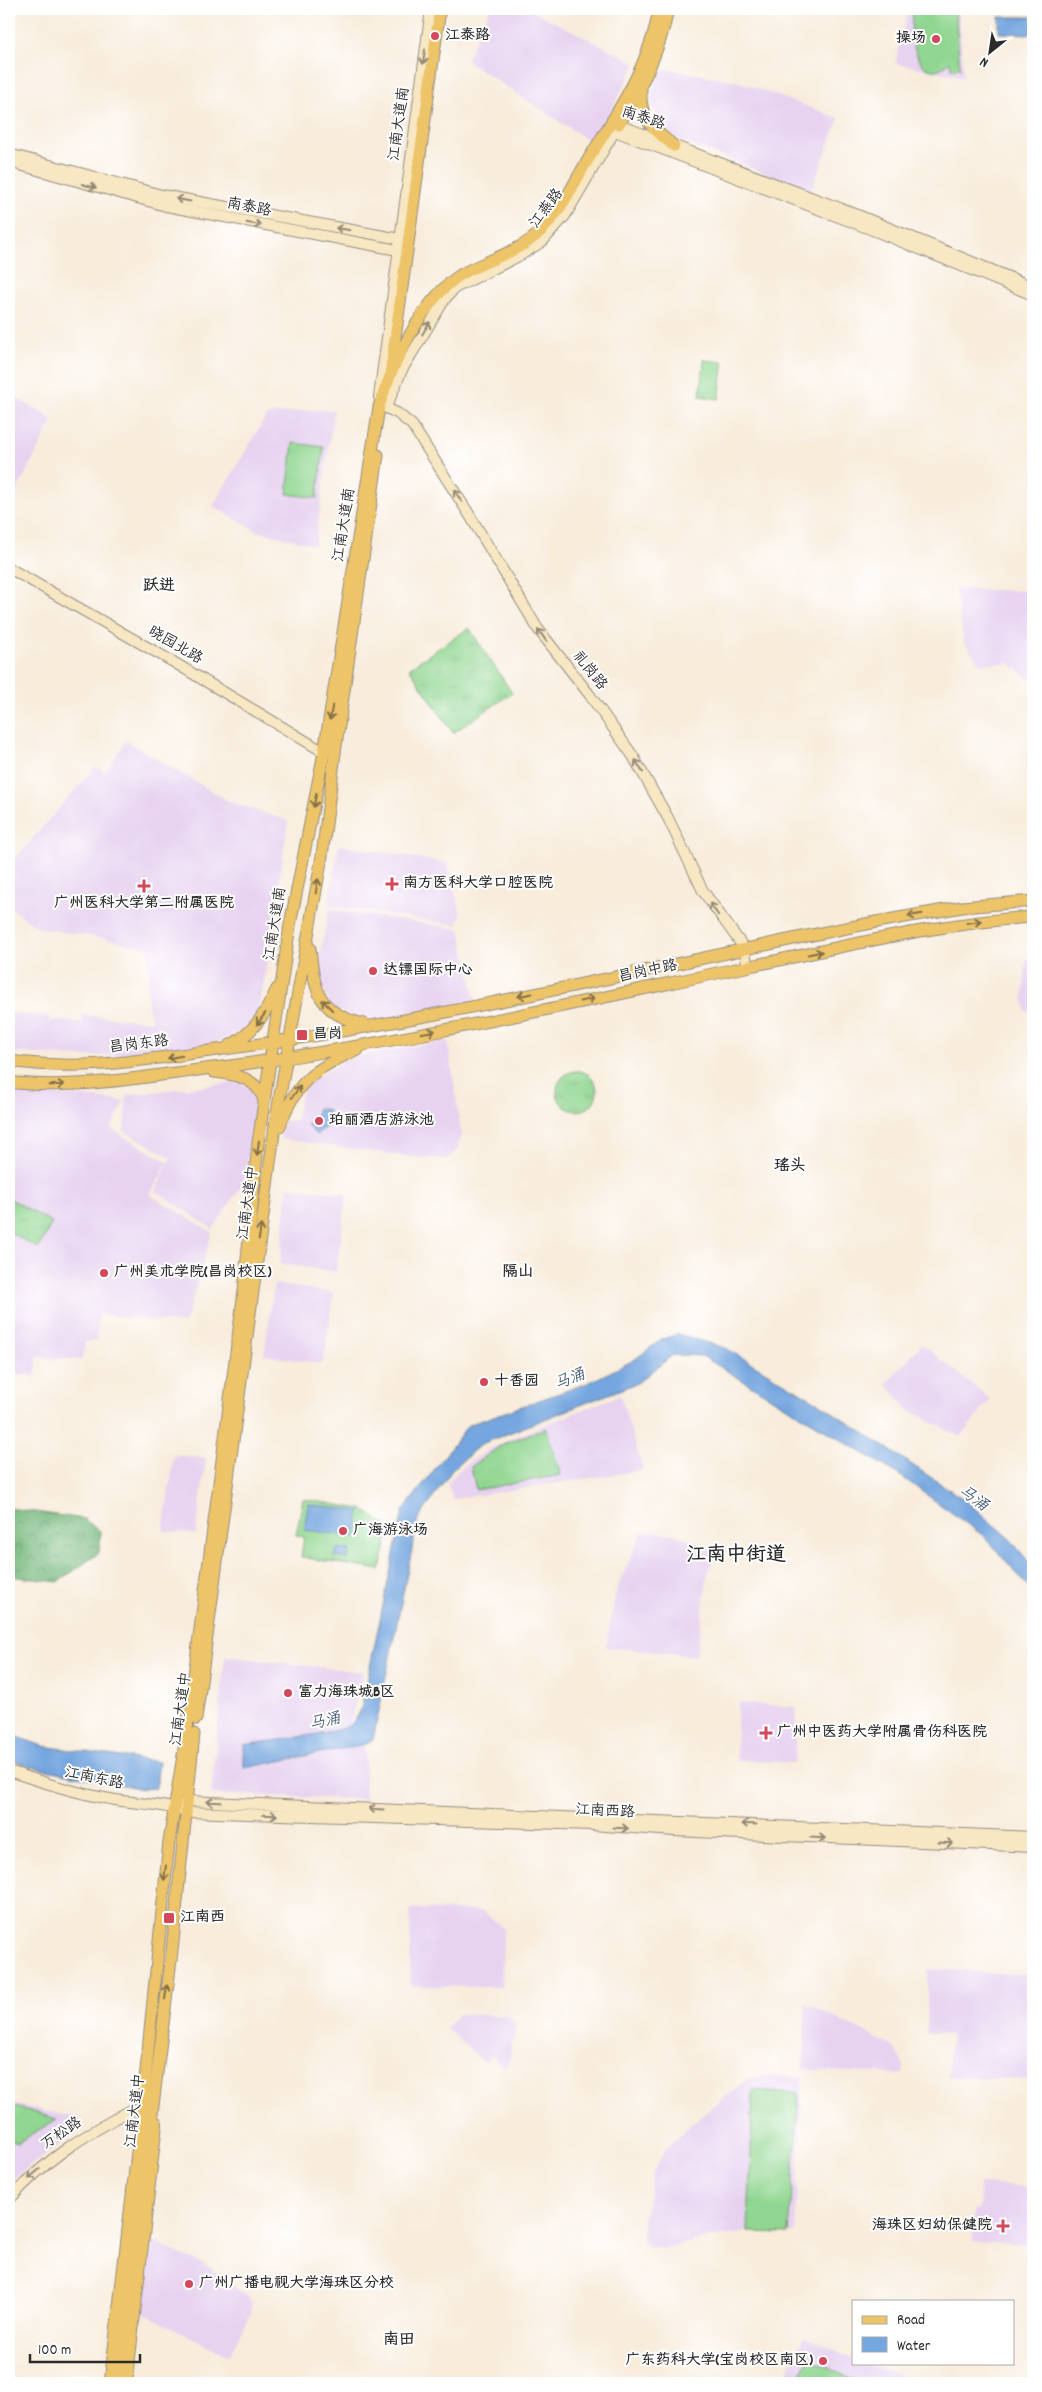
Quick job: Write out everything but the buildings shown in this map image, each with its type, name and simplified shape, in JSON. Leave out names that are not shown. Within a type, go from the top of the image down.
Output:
[{"type":"highway","points":[[126,2383],[147,2203],[153,2122]]},
{"type":"main road","name":"江南大道南","points":[[390,378],[398,315],[402,244],[431,9]]},
{"type":"main road","name":"江南大道南","points":[[290,1041],[322,856],[329,752],[402,244],[440,9]]},
{"type":"main road","name":"江燕路","points":[[378,407],[445,299],[455,288],[521,255],[543,241],[565,216],[615,126],[650,48],[659,9]]},
{"type":"main road","name":"江燕路","points":[[378,407],[390,378],[418,323],[430,304],[449,283],[464,273],[511,251],[542,230],[567,196],[642,86],[659,48],[668,9]]},
{"type":"main road","points":[[642,86],[640,100],[644,116],[656,131],[674,146]]},
{"type":"main road","name":"南泰路","points":[[615,126],[853,213],[1033,287]]},
{"type":"main road","name":"南泰路","points":[[615,126],[1033,295]]},
{"type":"main road","name":"南泰路","points":[[9,154],[162,195],[402,244]]},
{"type":"main road","name":"南泰路","points":[[9,162],[157,204],[402,244]]},
{"type":"main road","points":[[398,315],[407,323],[418,323]]},
{"type":"main road","name":"礼岗路","points":[[378,407],[404,418],[418,434],[469,514],[534,623],[589,694],[633,756],[668,818],[707,897],[744,948],[748,967]]},
{"type":"main road","name":"晓园北路","points":[[9,568],[329,752]]},
{"type":"main road","name":"江南大道南","points":[[273,1043],[295,899],[329,752]]},
{"type":"main road","name":"昌岗中路","points":[[273,1043],[370,1025],[783,940],[962,906],[1033,901]]},
{"type":"main road","name":"昌岗中路","points":[[270,1061],[380,1041],[929,929],[1033,917]]},
{"type":"main road","points":[[308,934],[315,987],[319,997],[337,1015],[350,1021],[370,1025]]},
{"type":"main road","points":[[783,940],[777,946],[777,954],[786,959]]},
{"type":"main road","points":[[223,1049],[239,1041],[259,1022],[282,976]]},
{"type":"main road","name":"江南大道中","points":[[119,2383],[153,2122],[212,1591],[271,1154],[290,1041]]},
{"type":"main road","points":[[271,1154],[288,1104],[297,1089],[331,1061],[380,1041]]},
{"type":"main road","name":"江南大道中","points":[[110,2383],[138,2109],[169,1842],[186,1737],[244,1291],[253,1188],[273,1043]]},
{"type":"main road","name":"昌岗东路","points":[[9,1061],[49,1066],[88,1066],[144,1061],[273,1043]]},
{"type":"main road","points":[[9,1082],[45,1085],[83,1084],[270,1061]]},
{"type":"main road","points":[[187,1071],[241,1076],[257,1086],[264,1100]]},
{"type":"main road","name":"江南东路","points":[[9,1771],[70,1791],[112,1800],[175,1808]]},
{"type":"main road","points":[[187,1807],[1033,1837]]},
{"type":"main road","name":"江南西路","points":[[175,1808],[592,1825],[695,1832],[1033,1847]]},
{"type":"main road","points":[[169,1842],[183,1844]]},
{"type":"main road","name":"万松路","points":[[9,2200],[26,2181],[61,2150],[138,2109]]},
{"type":"shaded area","points":[[490,9],[529,9],[636,63],[594,144],[466,60]]},
{"type":"shaded area","name":"操场","points":[[907,9],[958,9],[964,77],[895,63]]},
{"type":"shaded area","points":[[667,69],[736,81],[839,118],[811,191],[674,138],[661,126],[650,100],[658,75]]},
{"type":"shaded area","points":[[9,393],[53,420],[9,506]]},
{"type":"shaded area","points":[[311,410],[334,410],[315,545],[257,531],[213,506],[267,415]]},
{"type":"shaded area","points":[[955,589],[1033,591],[1033,682],[1009,663],[980,664],[964,642]]},
{"type":"shaded area","name":"广州医科大学第二附属医院","points":[[126,741],[230,802],[288,821],[260,1008],[253,1019],[239,1032],[219,1042],[154,1053],[79,1057],[9,1052],[10,1013],[49,1016],[50,1026],[51,1020],[82,1022],[83,1015],[152,1021],[148,1006],[149,948],[38,928],[9,906],[9,866],[95,767],[106,771]]},
{"type":"shaded area","name":"南方医科大学口腔医院","points":[[339,845],[447,863],[461,914],[457,925],[328,905]]},
{"type":"shaded area","points":[[329,909],[460,929],[476,1001],[369,1022],[332,1008],[316,975]]},
{"type":"shaded area","points":[[1026,960],[1033,960],[1033,1013],[1026,1011],[1023,998]]},
{"type":"shaded area","points":[[448,1040],[461,1133],[457,1151],[446,1159],[412,1157],[280,1139],[284,1121],[296,1120],[301,1094],[313,1080],[348,1058]]},
{"type":"shaded area","points":[[239,1082],[250,1088],[255,1100],[245,1180],[213,1229],[156,1191],[171,1157],[124,1131],[127,1095]]},
{"type":"shaded area","name":"广州美术学院(昌岗校区)","points":[[9,1090],[125,1101],[111,1129],[168,1162],[150,1195],[212,1232],[185,1324],[99,1314],[97,1341],[85,1342],[82,1360],[37,1357],[36,1376],[9,1373]]},
{"type":"shaded area","points":[[288,1187],[347,1194],[336,1272],[280,1264]]},
{"type":"shaded area","points":[[274,1284],[334,1293],[323,1364],[264,1355]]},
{"type":"shaded area","points":[[922,1344],[990,1399],[961,1437],[908,1410],[886,1384]]},
{"type":"shaded area","points":[[620,1395],[643,1470],[453,1499],[447,1483],[466,1464],[488,1450],[514,1437]]},
{"type":"shaded area","points":[[174,1455],[206,1458],[196,1534],[163,1531]]},
{"type":"shaded area","points":[[642,1532],[674,1534],[715,1550],[708,1573],[696,1656],[606,1647],[616,1591]]},
{"type":"shaded area","points":[[225,1656],[363,1672],[350,1722],[362,1740],[365,1755],[365,1799],[211,1794]]},
{"type":"shaded area","name":"广州中医药大学附属骨伤科医院","points":[[738,1703],[796,1707],[795,1763],[736,1760]]},
{"type":"shaded area","points":[[410,1909],[483,1911],[503,1928],[502,1987],[410,1986]]},
{"type":"shaded area","points":[[928,1969],[1033,1975],[1033,2080],[948,2077],[951,2035],[926,2033]]},
{"type":"shaded area","points":[[805,2003],[894,2047],[904,2066],[903,2074],[804,2070]]},
{"type":"shaded area","points":[[458,2014],[509,2016],[516,2026],[509,2061],[503,2068],[492,2055],[484,2062],[446,2028]]},
{"type":"shaded area","points":[[803,2076],[795,2233],[748,2232],[702,2239],[663,2249],[646,2247],[642,2239],[643,2220],[654,2170],[665,2150],[688,2127],[742,2083],[753,2077]]},
{"type":"shaded area","points":[[9,2103],[78,2118],[84,2126],[11,2180],[9,2178]]},
{"type":"shaded area","name":"海珠区妇幼保健院","points":[[980,2184],[1033,2187],[1033,2244],[973,2241],[974,2210],[979,2210]]},
{"type":"shaded area","name":"广州广播电视大学海珠区分校","points":[[151,2241],[211,2268],[252,2301],[250,2314],[229,2356],[143,2313]]},
{"type":"shaded area","name":"广东药科大学(宝岗校区南区)","points":[[804,2336],[852,2359],[852,2364],[868,2364],[905,2377],[902,2383],[782,2383]]},
{"type":"green space","name":"操场","points":[[915,9],[955,9],[960,68],[951,69],[950,61],[939,69],[930,70],[922,64],[913,43],[911,30]]},
{"type":"green space","points":[[704,360],[724,362],[719,399],[700,396]]},
{"type":"green space","points":[[293,443],[324,447],[317,498],[287,494]]},
{"type":"green space","points":[[469,628],[512,693],[453,733],[409,668]]},
{"type":"green space","points":[[573,1071],[581,1071],[588,1074],[594,1080],[597,1091],[594,1102],[588,1108],[581,1111],[573,1111],[566,1108],[560,1102],[557,1095],[557,1087],[560,1080],[566,1074]]},
{"type":"green space","points":[[9,1198],[52,1223],[38,1248],[9,1232]]},
{"type":"green space","points":[[546,1428],[561,1475],[476,1490],[471,1467],[503,1444]]},
{"type":"green space","name":"广海游泳场","points":[[303,1499],[362,1509],[390,1528],[380,1570],[301,1557],[304,1537],[296,1535]]},
{"type":"green space","points":[[9,1508],[84,1519],[101,1532],[99,1553],[58,1582],[9,1576]]},
{"type":"green space","points":[[753,2090],[799,2093],[789,2233],[748,2232]]},
{"type":"green space","points":[[9,2105],[57,2119],[17,2143],[9,2139]]},
{"type":"green space","points":[[808,2358],[853,2380],[851,2383],[796,2383]]},
{"type":"water","points":[[999,17],[1033,17],[1033,34],[999,33]]},
{"type":"water","name":"珀丽酒店游泳池","points":[[318,1108],[328,1110],[327,1126],[316,1135],[307,1125],[316,1117]]},
{"type":"water","points":[[678,1334],[726,1348],[825,1407],[965,1500],[1010,1539],[1033,1567],[1033,1592],[985,1537],[898,1474],[702,1356],[673,1355],[637,1383],[481,1444],[452,1470],[418,1520],[373,1740],[366,1744],[244,1768],[244,1745],[332,1731],[350,1725],[357,1718],[361,1709],[403,1511],[468,1425],[588,1383],[634,1360],[662,1339]]},
{"type":"water","points":[[308,1504],[360,1511],[356,1537],[304,1530]]},
{"type":"water","points":[[337,1548],[350,1550],[348,1559],[335,1557]]},
{"type":"water","points":[[9,1734],[43,1746],[159,1762],[156,1788],[143,1789],[31,1767],[9,1759]]},
{"type":"place","name":"江泰路","points":[[435,36]]},
{"type":"place","name":"操场","points":[[936,39]]},
{"type":"place","name":"南方医科大学口腔医院","points":[[392,884]]},
{"type":"place","name":"广州医科大学第二附属医院","points":[[144,886]]},
{"type":"place","name":"达镖国际中心","points":[[373,971]]},
{"type":"place","name":"昌岗","points":[[302,1035]]},
{"type":"place","name":"珀丽酒店游泳池","points":[[319,1121]]},
{"type":"place","name":"广州美术学院(昌岗校区)","points":[[104,1273]]},
{"type":"place","name":"十香园","points":[[484,1382]]},
{"type":"place","name":"广海游泳场","points":[[343,1531]]},
{"type":"place","name":"富力海珠城B区","points":[[288,1693]]},
{"type":"place","name":"广州中医药大学附属骨伤科医院","points":[[766,1733]]},
{"type":"place","name":"江南西","points":[[169,1918]]},
{"type":"place","name":"海珠区妇幼保健院","points":[[1003,2226]]},
{"type":"place","name":"广州广播电视大学海珠区分校","points":[[189,2284]]},
{"type":"place","name":"广东药科大学(宝岗校区南区)","points":[[823,2361]]},
{"type":"district","name":"跃进","points":[[159,586]]},
{"type":"district","name":"瑶头","points":[[790,1166]]},
{"type":"district","name":"隔山","points":[[518,1272]]},
{"type":"district","name":"江南中街道","points":[[736,1556]]},
{"type":"district","name":"南田","points":[[399,2340]]},
{"type":"water label","name":"马涌","points":[[570,1380]]},
{"type":"water label","name":"马涌","points":[[973,1499]]},
{"type":"water label","name":"马涌","points":[[325,1722]]}]
